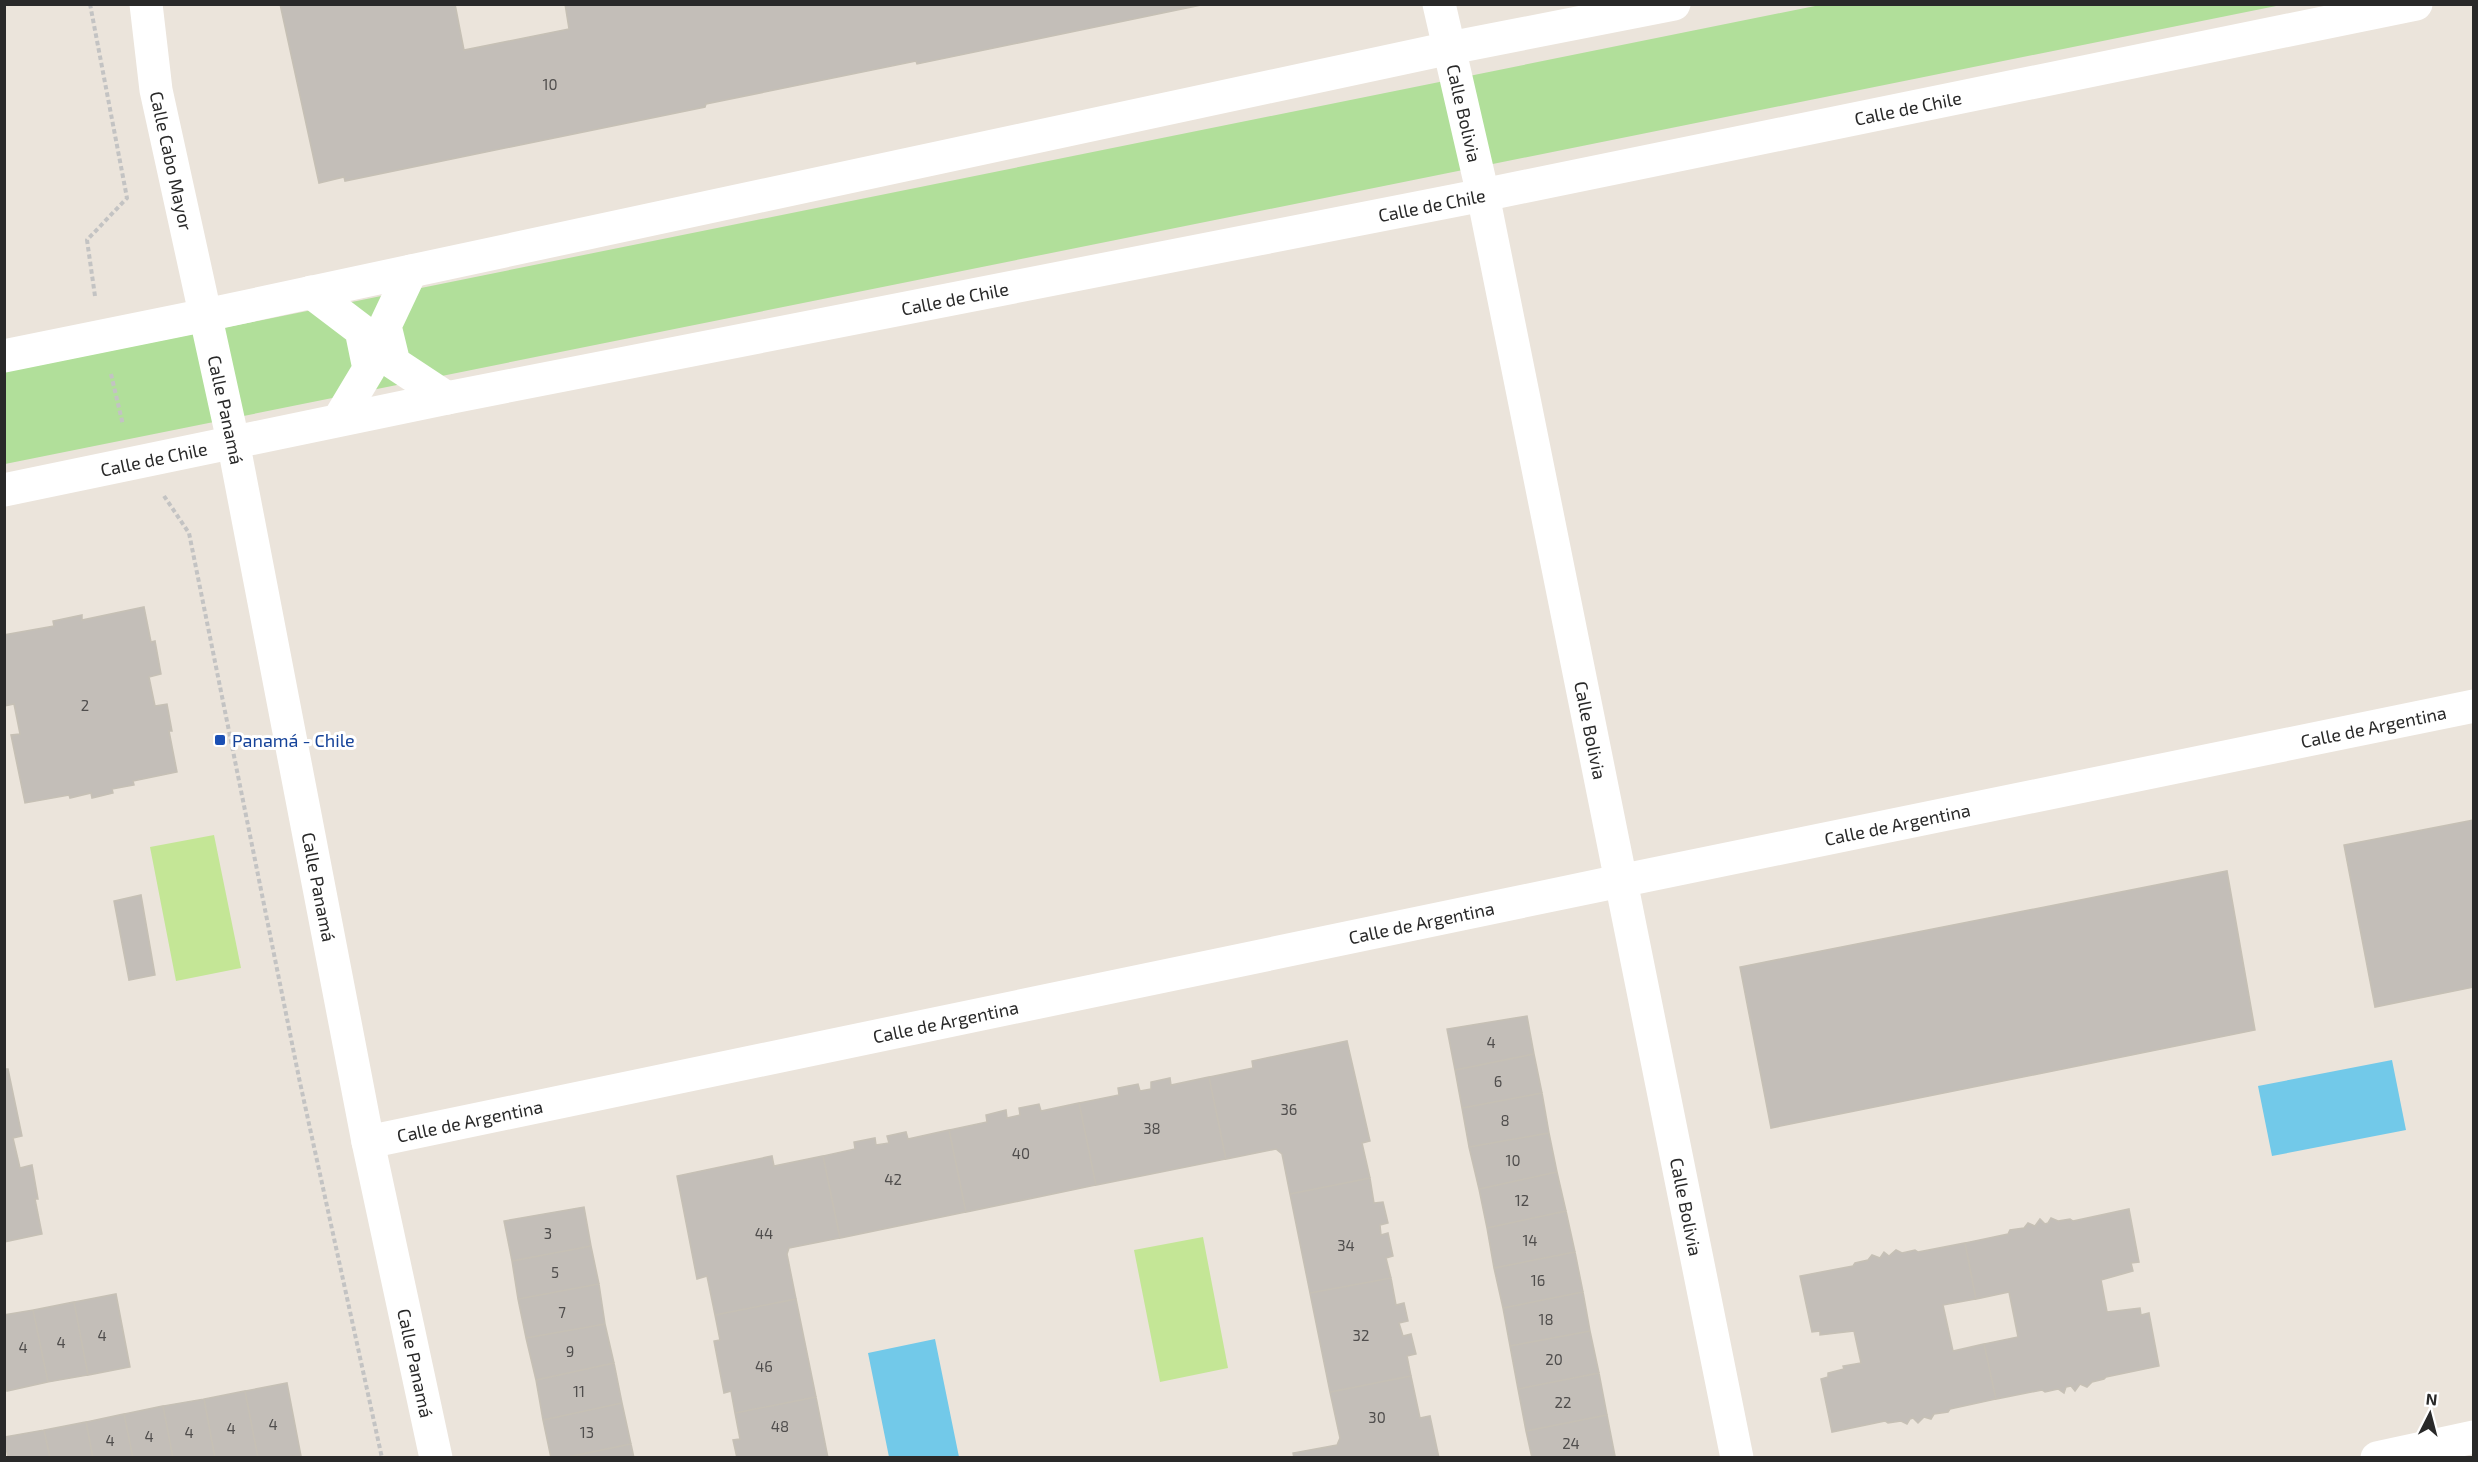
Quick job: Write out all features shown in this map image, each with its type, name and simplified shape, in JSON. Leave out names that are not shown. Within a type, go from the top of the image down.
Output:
[{"type":"street","name":"Calle Cabo Mayor","points":[[146,4],[156,90],[206,315]]},
{"type":"street","name":"Calle Bolivia","points":[[1439,4],[1483,195],[1737,1458]]},
{"type":"street","points":[[4,356],[206,315],[1450,48],[1674,4]]},
{"type":"street","name":"Calle de Chile","points":[[4,490],[339,419],[1483,195],[2416,4]]},
{"type":"street","points":[[411,271],[385,326],[394,363],[447,398]]},
{"type":"street","points":[[310,292],[361,330],[369,369],[339,419]]},
{"type":"street","name":"Calle Panamá","points":[[206,315],[233,441],[368,1142],[436,1458]]},
{"type":"street","name":"Calle de Argentina","points":[[368,1142],[2474,706]]},
{"type":"street","points":[[2377,1458],[2474,1437]]},
{"type":"path","points":[[90,4],[127,198],[87,240],[101,335],[132,463],[163,494],[189,533],[299,1078],[382,1458]]},
{"type":"green space","points":[[1820,5],[2281,5],[5,464],[5,372]]},
{"type":"green space","points":[[214,835],[241,968],[176,981],[150,847]]},
{"type":"green space","points":[[1203,1237],[1228,1368],[1160,1382],[1134,1250]]},
{"type":"water","points":[[2392,1060],[2406,1130],[2272,1156],[2258,1086]]},
{"type":"water","points":[[935,1339],[959,1457],[889,1457],[868,1353]]},
{"type":"building","points":[[280,4],[455,4],[464,50],[569,29],[565,4],[1206,4],[917,64],[916,61],[706,104],[705,107],[345,181],[344,177],[319,183]]},
{"type":"building","points":[[144,607],[151,642],[155,641],[161,674],[149,677],[155,706],[167,704],[172,731],[169,731],[177,772],[133,781],[134,785],[112,789],[113,793],[92,798],[91,793],[25,803],[11,735],[20,734],[14,704],[4,706],[4,635],[54,626],[53,621],[82,615],[82,620]]},
{"type":"building","points":[[2474,820],[2474,987],[2375,1007],[2344,845]]},
{"type":"building","points":[[2227,871],[2255,1030],[1771,1128],[1740,967]]},
{"type":"building","points":[[141,895],[155,975],[129,980],[114,901]]},
{"type":"building","points":[[1527,1016],[1534,1054],[1455,1070],[1447,1029]]},
{"type":"building","points":[[1347,1041],[1370,1141],[1362,1143],[1370,1178],[1290,1194],[1282,1154],[1276,1149],[1226,1159],[1209,1077],[1253,1068],[1252,1061]]},
{"type":"building","points":[[1534,1054],[1542,1093],[1462,1108],[1455,1070]]},
{"type":"building","points":[[4,1069],[8,1069],[22,1136],[13,1138],[20,1168],[32,1165],[38,1199],[35,1199],[42,1234],[4,1242]]},
{"type":"building","points":[[1209,1077],[1226,1159],[1096,1185],[1079,1103],[1119,1095],[1118,1088],[1138,1084],[1140,1091],[1151,1089],[1151,1082],[1170,1078],[1171,1085]]},
{"type":"building","points":[[1542,1093],[1549,1133],[1469,1147],[1462,1108]]},
{"type":"building","points":[[1079,1103],[1096,1185],[966,1212],[949,1130],[987,1122],[986,1115],[1006,1110],[1007,1118],[1020,1115],[1019,1108],[1039,1104],[1041,1111]]},
{"type":"building","points":[[949,1130],[966,1212],[840,1238],[823,1156],[855,1149],[854,1142],[875,1138],[876,1145],[889,1143],[887,1136],[906,1132],[908,1139]]},
{"type":"building","points":[[1549,1133],[1557,1172],[1479,1189],[1469,1147]]},
{"type":"building","points":[[772,1156],[774,1166],[823,1156],[840,1238],[789,1248],[787,1254],[796,1299],[715,1315],[707,1276],[697,1279],[677,1176]]},
{"type":"building","points":[[1557,1172],[1566,1211],[1487,1228],[1479,1189]]},
{"type":"building","points":[[1370,1178],[1374,1203],[1383,1202],[1388,1223],[1380,1225],[1381,1235],[1388,1233],[1393,1256],[1386,1258],[1391,1278],[1310,1293],[1290,1194]]},
{"type":"building","points":[[584,1207],[591,1246],[512,1261],[504,1221]]},
{"type":"building","points":[[2129,1209],[2139,1262],[2131,1263],[2133,1271],[2101,1280],[2107,1312],[2140,1308],[2141,1315],[2149,1313],[2159,1366],[2106,1377],[2092,1382],[2087,1387],[2080,1384],[2075,1391],[2071,1386],[2066,1387],[2064,1393],[2058,1389],[2045,1392],[2042,1390],[1996,1399],[1984,1344],[2018,1337],[2009,1292],[1976,1299],[1965,1243],[2008,1234],[2010,1230],[2024,1228],[2028,1223],[2035,1226],[2040,1219],[2045,1224],[2051,1218],[2058,1221],[2070,1219],[2073,1221]]},
{"type":"building","points":[[1566,1211],[1575,1252],[1494,1268],[1487,1228]]},
{"type":"building","points":[[1965,1243],[1976,1299],[1943,1305],[1953,1351],[1984,1344],[1996,1399],[1950,1409],[1948,1412],[1934,1414],[1931,1419],[1924,1417],[1918,1423],[1913,1418],[1907,1424],[1901,1421],[1888,1423],[1885,1421],[1832,1432],[1821,1379],[1828,1377],[1828,1373],[1844,1369],[1843,1366],[1861,1363],[1854,1331],[1820,1335],[1820,1331],[1812,1332],[1800,1276],[1853,1266],[1855,1263],[1868,1260],[1872,1255],[1880,1258],[1884,1252],[1889,1256],[1896,1250],[1902,1253],[1915,1250],[1918,1252]]},
{"type":"building","points":[[591,1246],[599,1284],[518,1299],[512,1261]]},
{"type":"building","points":[[1575,1252],[1583,1292],[1503,1308],[1494,1268]]},
{"type":"building","points":[[1391,1278],[1396,1305],[1404,1303],[1408,1321],[1399,1323],[1403,1336],[1411,1334],[1416,1354],[1407,1356],[1411,1376],[1330,1392],[1310,1293]]},
{"type":"building","points":[[599,1284],[605,1324],[526,1338],[518,1299]]},
{"type":"building","points":[[1583,1292],[1590,1331],[1510,1346],[1503,1308]]},
{"type":"building","points":[[116,1294],[130,1367],[88,1375],[74,1302]]},
{"type":"building","points":[[796,1299],[816,1397],[735,1413],[731,1391],[724,1393],[714,1341],[720,1340],[715,1315]]},
{"type":"building","points":[[74,1302],[88,1375],[48,1382],[33,1310]]},
{"type":"building","points":[[33,1310],[48,1382],[7,1391],[4,1379],[4,1315]]},
{"type":"building","points":[[605,1324],[614,1363],[536,1380],[526,1338]]},
{"type":"building","points":[[1590,1331],[1599,1373],[1518,1389],[1510,1346]]},
{"type":"building","points":[[614,1363],[622,1403],[543,1420],[536,1380]]},
{"type":"building","points":[[1599,1373],[1607,1415],[1526,1431],[1518,1389]]},
{"type":"building","points":[[1411,1376],[1420,1418],[1430,1416],[1439,1458],[1294,1458],[1293,1453],[1337,1445],[1340,1438],[1330,1392]]},
{"type":"building","points":[[287,1383],[301,1456],[258,1458],[245,1391]]},
{"type":"building","points":[[245,1391],[258,1458],[215,1458],[204,1399]]},
{"type":"building","points":[[816,1397],[828,1458],[737,1458],[733,1440],[740,1439],[735,1413]]},
{"type":"building","points":[[204,1399],[215,1458],[173,1458],[163,1406]]},
{"type":"building","points":[[622,1403],[631,1444],[563,1458],[551,1458],[543,1420]]},
{"type":"building","points":[[163,1406],[173,1458],[133,1458],[124,1414]]},
{"type":"building","points":[[124,1414],[133,1458],[93,1458],[86,1422]]},
{"type":"building","points":[[1607,1415],[1615,1456],[1532,1458],[1526,1431]]},
{"type":"building","points":[[86,1422],[93,1458],[50,1458],[44,1430]]},
{"type":"building","points":[[44,1430],[50,1458],[8,1458],[4,1437]]},
{"type":"building","points":[[631,1444],[634,1458],[563,1458]]},
{"type":"place","name":"Panamá - Chile","points":[[220,740]]}]
